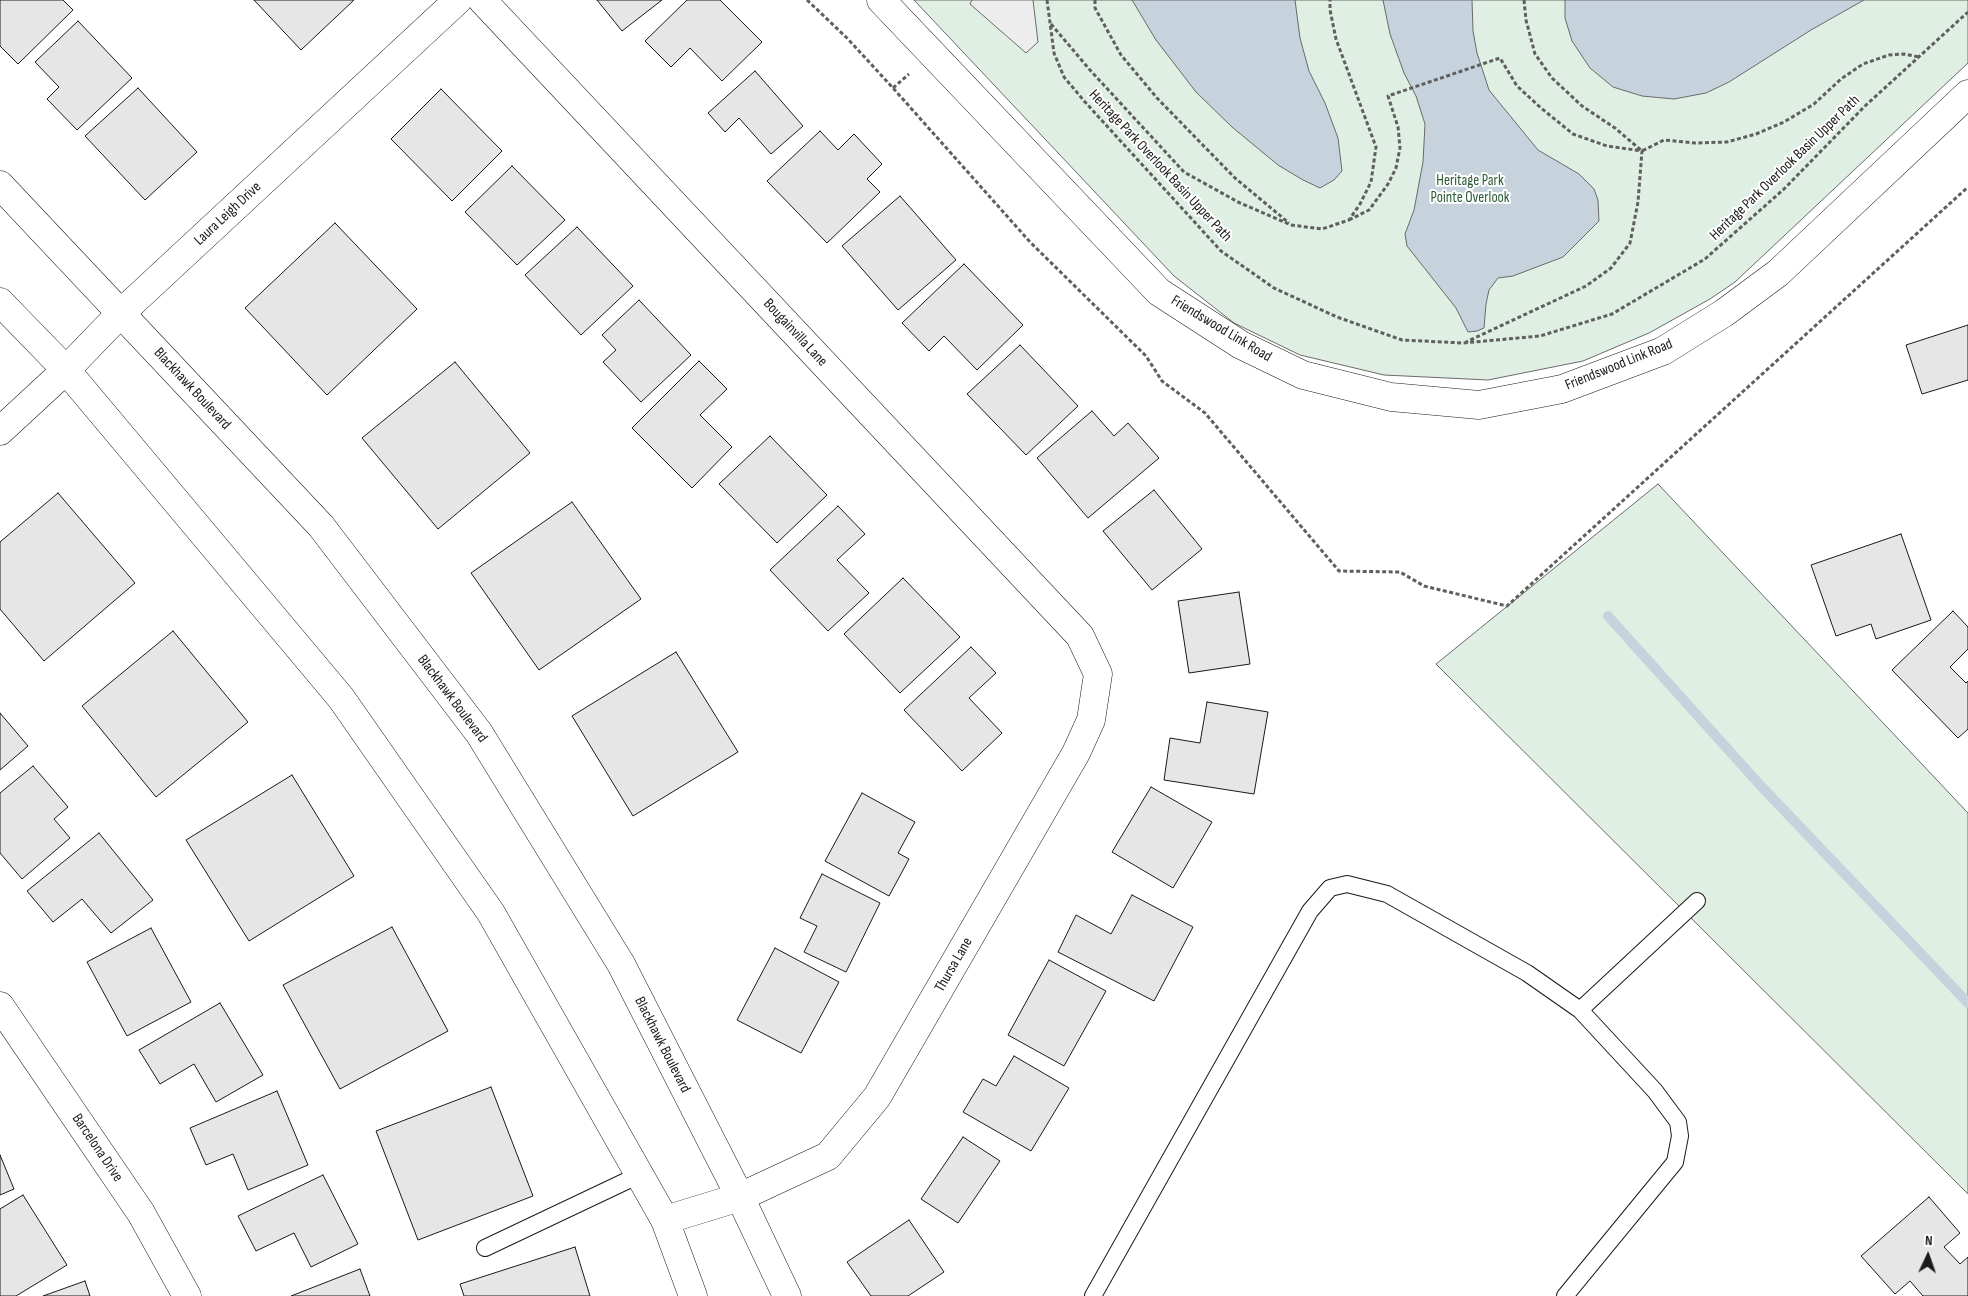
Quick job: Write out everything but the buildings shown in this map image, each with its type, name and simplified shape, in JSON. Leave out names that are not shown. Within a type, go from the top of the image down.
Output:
[{"type":"street","name":"Laura Leigh Drive","points":[[0,431],[66,370],[122,313],[458,0]]},
{"type":"street","name":"Bougainvilla Lane","points":[[482,0],[1080,636],[1098,674]]},
{"type":"street","name":"Friendswood Link Road","points":[[881,0],[1159,292],[1241,345],[1303,375],[1391,397],[1479,405],[1562,389],[1663,350],[1724,313],[1778,273],[1968,94]]},
{"type":"street","name":"Blackhawk Boulevard","points":[[0,184],[321,526],[479,733],[621,964],[740,1197],[787,1296]]},
{"type":"street","points":[[0,302],[66,370],[341,698],[491,913],[665,1220],[693,1296]]},
{"type":"street","name":"Thursa Lane","points":[[665,1220],[740,1197],[828,1156],[878,1097],[1076,753],[1090,720],[1098,674]]},
{"type":"street","name":"Barcelona Drive","points":[[0,1006],[142,1213],[186,1296]]},
{"type":"lane","points":[[1093,1296],[1310,911],[1330,888],[1347,884],[1387,894],[1527,973],[1580,1010],[1668,1108],[1678,1122],[1680,1136],[1675,1162],[1565,1296]]},
{"type":"lane","points":[[1580,1010],[1697,901]]},
{"type":"lane","points":[[484,1248],[639,1175]]},
{"type":"path","name":"Heritage Park Overlook Basin Upper Path","points":[[1047,0],[1054,53],[1064,77],[1221,251],[1274,288],[1337,317],[1402,340],[1463,343],[1540,336],[1612,314],[1705,259],[1784,189],[1865,106],[1968,12]]},
{"type":"path","points":[[1095,0],[1095,8],[1121,55],[1157,98],[1236,178],[1292,225]]},
{"type":"path","points":[[1330,0],[1330,10],[1336,39],[1376,147],[1370,182],[1360,204],[1349,220]]},
{"type":"path","points":[[1524,0],[1526,20],[1535,54],[1552,78],[1582,106],[1616,128],[1642,151]]},
{"type":"path","points":[[1051,24],[1090,70],[1184,172],[1238,202],[1292,225],[1322,229],[1349,220],[1369,210],[1388,184],[1396,168],[1400,148],[1398,127],[1388,96],[1500,58],[1517,86],[1573,134],[1607,146],[1642,151],[1664,140],[1694,143],[1727,142],[1756,134],[1784,122],[1814,104],[1841,79],[1863,64],[1889,55],[1904,54],[1919,57]]},
{"type":"path","points":[[1463,343],[1586,286],[1611,268],[1630,243],[1638,202],[1642,151]]},
{"type":"green space","name":"Heritage Park Pointe Overlook","points":[[914,0],[1968,0],[1968,63],[1735,282],[1710,299],[1649,333],[1583,361],[1488,380],[1384,375],[1300,355],[1234,323],[1174,276]]},
{"type":"green space","points":[[1658,484],[1968,813],[1968,1194],[1436,664]]},
{"type":"shaded area","points":[[972,0],[1033,0],[1038,42],[1026,53],[970,4]]},
{"type":"shaded area","points":[[1132,0],[1295,0],[1300,38],[1309,71],[1325,103],[1338,138],[1342,171],[1334,180],[1320,188],[1278,165],[1232,127],[1196,92],[1156,40]]},
{"type":"shaded area","points":[[1383,0],[1472,0],[1473,31],[1477,53],[1489,90],[1538,150],[1579,174],[1594,189],[1598,200],[1599,221],[1563,257],[1513,276],[1498,278],[1489,290],[1484,328],[1477,331],[1468,332],[1456,308],[1407,246],[1405,234],[1414,210],[1423,162],[1425,124],[1416,96],[1404,73],[1390,34]]},
{"type":"shaded area","points":[[1565,0],[1864,0],[1811,30],[1729,82],[1706,93],[1674,99],[1642,96],[1613,87],[1590,68],[1572,41],[1565,18]]},
{"type":"waterway","points":[[1608,616],[1760,785],[1968,1003]]}]
